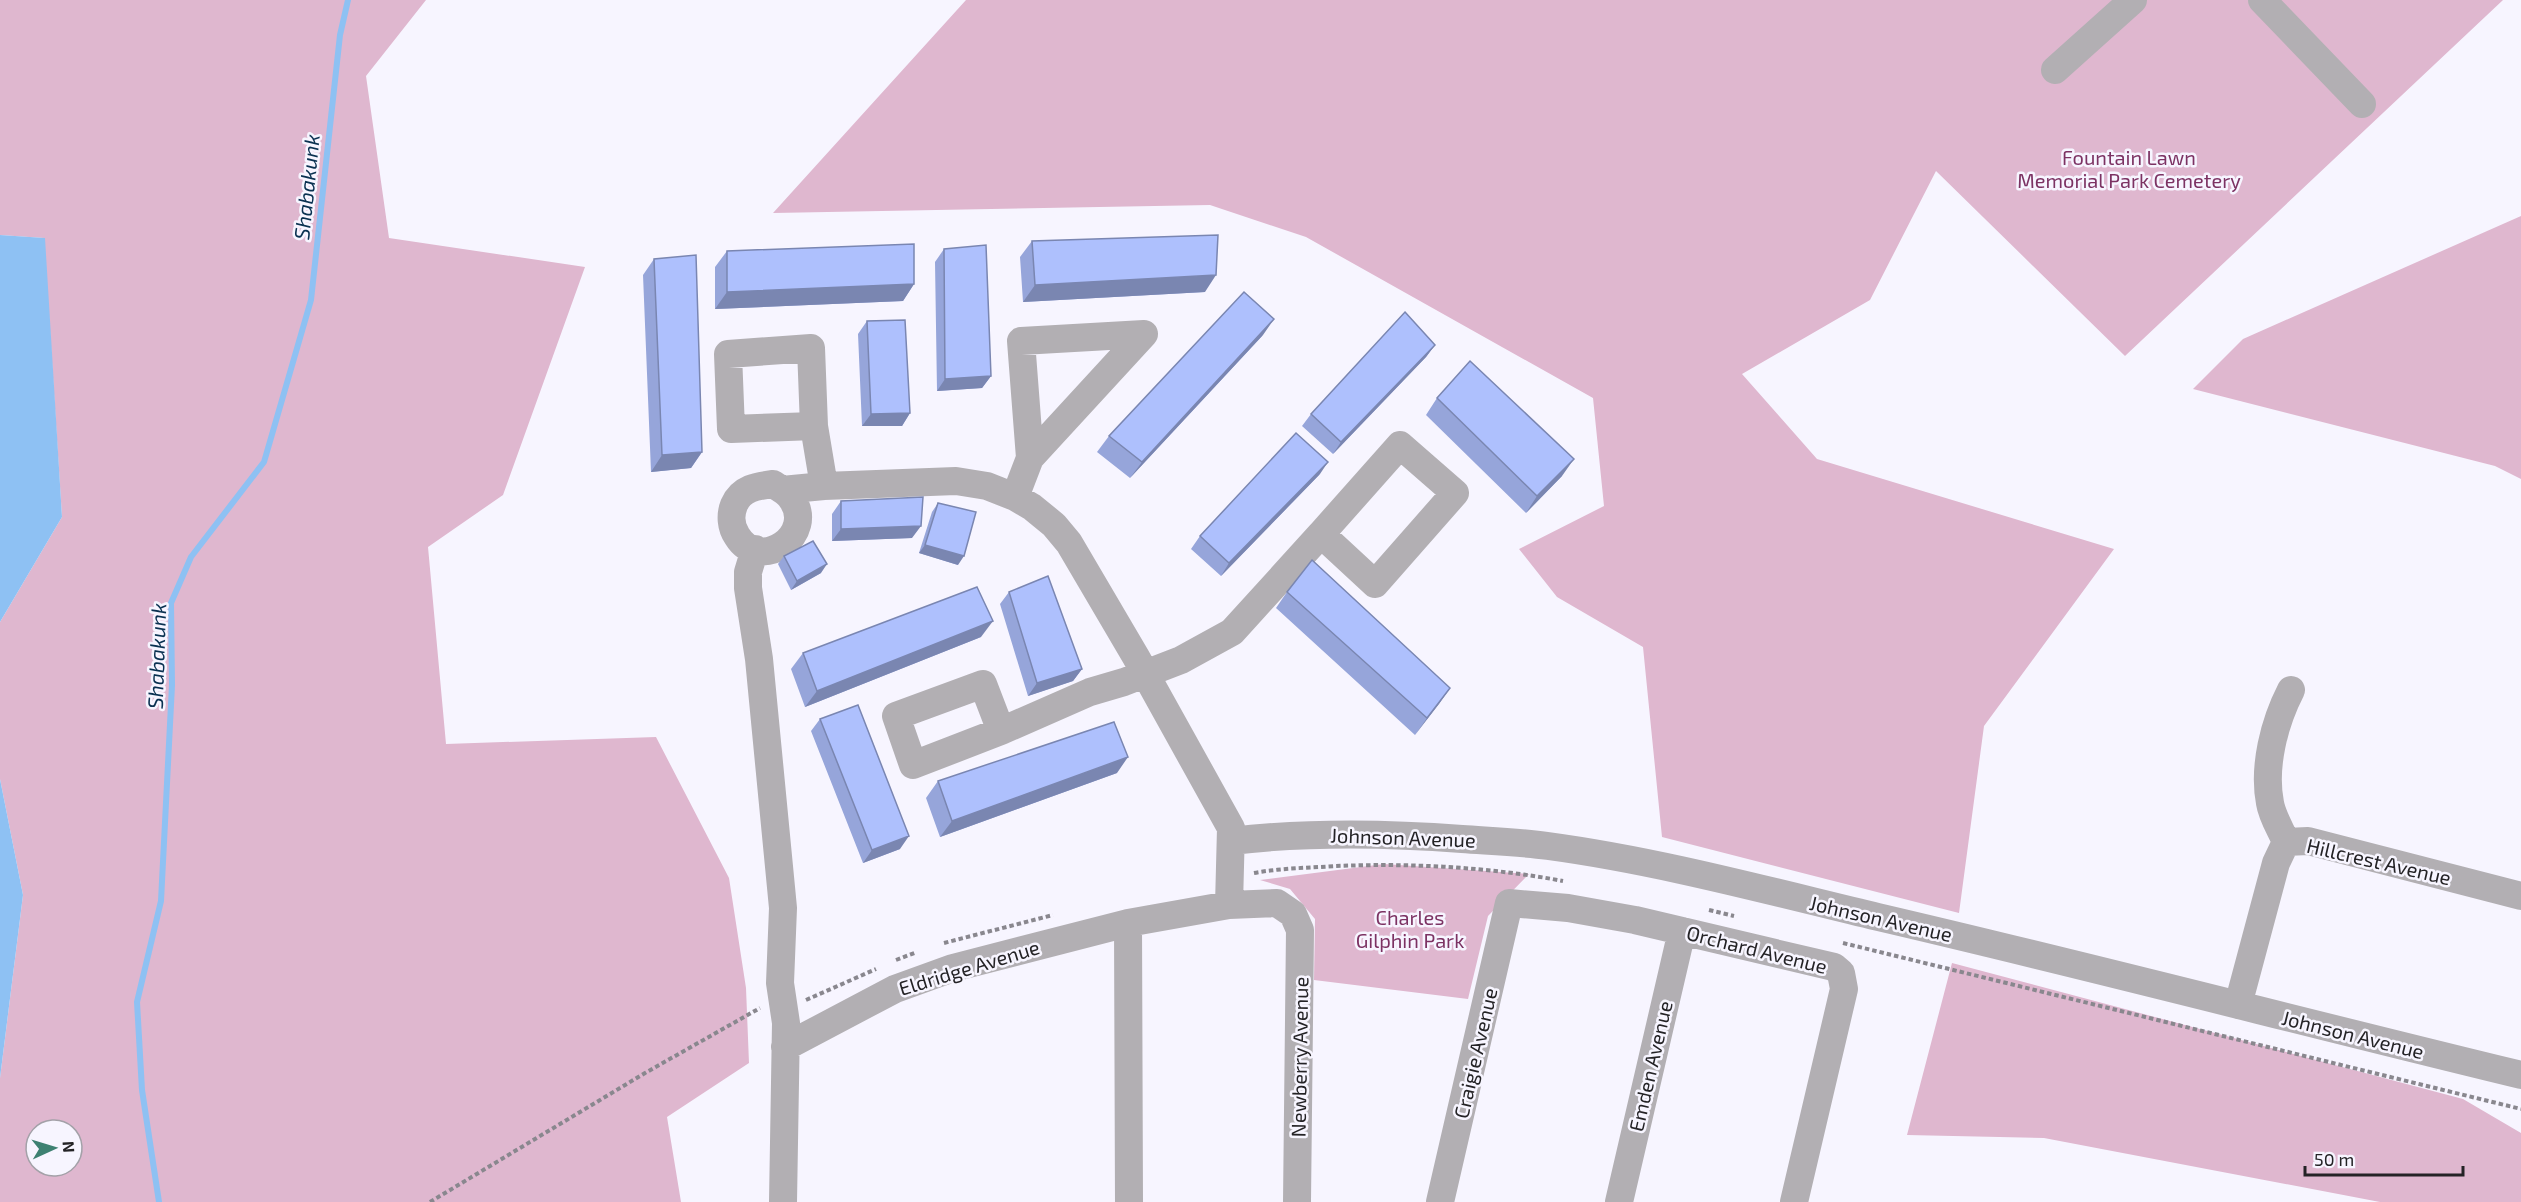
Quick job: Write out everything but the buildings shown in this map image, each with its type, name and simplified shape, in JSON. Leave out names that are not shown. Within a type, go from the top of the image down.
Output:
[{"type":"street","points":[[2055,70],[2133,0]]},
{"type":"street","points":[[2262,0],[2362,104]]},
{"type":"street","points":[[1015,497],[1030,458],[1144,334],[1021,341],[1030,458]]},
{"type":"street","points":[[814,426],[824,486]]},
{"type":"street","points":[[1000,730],[1090,692],[1181,660],[1232,632],[1400,445],[1455,493],[1375,584],[1321,534]]},
{"type":"street","points":[[782,490],[824,486],[956,481],[987,486],[1015,497],[1054,525],[1069,543],[1230,828],[1229,905]]},
{"type":"street","points":[[773,484],[790,496],[796,506],[798,520],[795,532],[788,543],[775,550],[761,552],[755,549],[748,548],[739,540],[733,529],[731,516],[734,504],[741,494],[754,486],[773,484]]},
{"type":"street","points":[[755,549],[748,572],[747,588],[759,659],[783,908],[780,983],[786,1023],[783,1202]]},
{"type":"street","name":"Hillcrest Avenue","points":[[2291,690],[2274,735],[2268,769],[2270,804],[2286,842],[2308,841],[2521,896]]},
{"type":"street","name":"Johnson Avenue","points":[[1231,841],[1272,836],[1342,834],[1411,835],[1546,845],[1683,871],[1956,935],[2521,1075]]},
{"type":"street","points":[[2238,1005],[2276,863],[2286,842]]},
{"type":"street","name":"Eldridge Avenue","points":[[785,1047],[895,988],[953,968],[1128,923],[1229,905],[1277,903],[1293,914]]},
{"type":"street","name":"Orchard Avenue","points":[[1509,903],[1569,908],[1682,931],[1834,967],[1841,973],[1844,989],[1794,1202]]},
{"type":"street","name":"Craigie Avenue","points":[[1440,1202],[1509,903]]},
{"type":"street","name":"Newberry Avenue","points":[[1293,914],[1300,930],[1297,1202]]},
{"type":"street","points":[[1128,923],[1129,1202]]},
{"type":"street","name":"Emden Avenue","points":[[1619,1202],[1682,931]]},
{"type":"path","points":[[1257,873],[1275,869],[1394,864],[1529,874],[1564,881]]},
{"type":"path","points":[[1704,909],[1738,917]]},
{"type":"path","points":[[1842,942],[2521,1109]]},
{"type":"path","points":[[430,1202],[758,1008]]},
{"type":"green space","points":[[0,0],[426,0],[366,76],[389,238],[585,267],[503,495],[428,547],[446,744],[656,737],[729,878],[746,988],[749,1063],[667,1117],[681,1202],[0,1202],[0,1078],[23,895],[0,779],[0,622],[62,517],[44,238],[0,235]]},
{"type":"green space","name":"Fountain Lawn Memorial Park Cemetery","points":[[966,0],[2503,0],[2125,356],[1936,171],[1870,300],[1742,374],[1817,459],[2114,549],[1984,726],[1959,913],[1662,837],[1643,647],[1557,597],[1519,549],[1604,506],[1593,398],[1306,237],[1210,205],[773,213]]},
{"type":"green space","points":[[2521,216],[2521,479],[2495,466],[2193,389],[2243,339]]},
{"type":"green space","name":"Charles Gilphin Park","points":[[1384,864],[1529,874],[1488,916],[1468,999],[1314,980],[1315,919],[1290,889],[1260,880]]},
{"type":"green space","points":[[1952,963],[2463,1099],[2521,1133],[2521,1202],[2380,1202],[2044,1138],[1907,1135]]},
{"type":"water","points":[[0,235],[45,238],[62,517],[0,622]]},
{"type":"water","points":[[0,779],[23,895],[0,1078]]},
{"type":"waterway","name":"Shabakunk","points":[[159,1202],[142,1090],[137,1002],[161,901],[172,685],[171,603],[191,557],[264,462],[311,300],[340,35],[348,0]]}]
